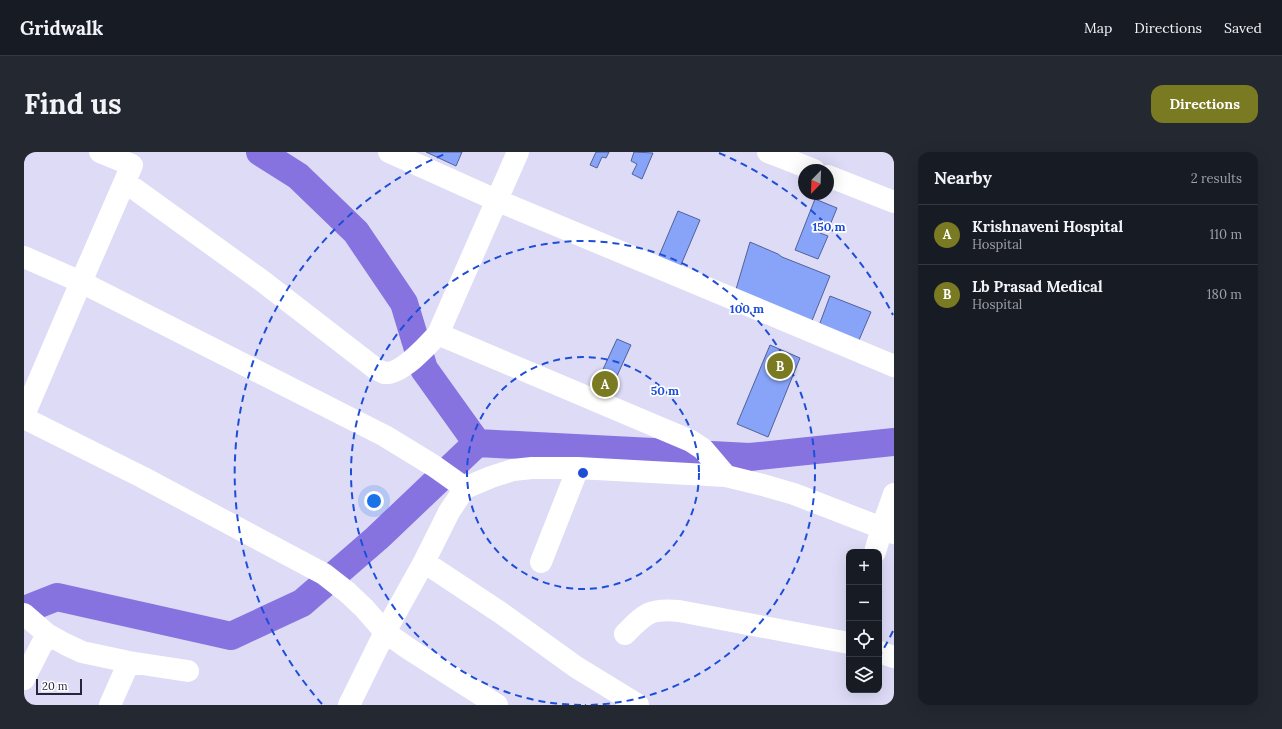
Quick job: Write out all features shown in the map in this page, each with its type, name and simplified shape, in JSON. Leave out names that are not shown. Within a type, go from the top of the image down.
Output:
[{"type":"street","points":[[100,152],[132,166],[261,280],[376,369],[384,372],[394,372],[407,363],[434,338],[518,152]]},
{"type":"street","points":[[389,152],[496,200],[894,366]]},
{"type":"street","points":[[768,152],[799,164]]},
{"type":"street","points":[[24,415],[132,166]]},
{"type":"street","points":[[834,178],[894,202]]},
{"type":"street","points":[[24,257],[81,282],[385,436],[441,471],[461,486]]},
{"type":"street","points":[[434,338],[691,441],[703,449],[723,472]]},
{"type":"street","points":[[24,418],[142,477],[324,574],[364,608],[385,632],[497,705]]},
{"type":"street","points":[[349,705],[385,632],[424,562],[461,486],[513,470],[532,468],[723,472],[794,494],[888,531]]},
{"type":"street","points":[[541,562],[578,468]]},
{"type":"street","points":[[877,549],[888,531],[894,494]]},
{"type":"street","points":[[424,562],[501,613],[576,667],[638,705]]},
{"type":"street","points":[[625,634],[642,616],[651,612],[663,610],[679,611],[846,642]]},
{"type":"street","points":[[24,679],[34,623],[65,644],[82,652],[129,662],[188,671]]},
{"type":"street","points":[[882,653],[894,656]]},
{"type":"street","points":[[110,705],[129,662]]},
{"type":"building","points":[[426,152],[462,152],[456,166]]},
{"type":"building","points":[[596,152],[609,152],[606,158],[602,157],[597,168],[590,165]]},
{"type":"building","points":[[634,152],[653,153],[642,179],[632,174],[637,164],[631,161]]},
{"type":"building","points":[[815,200],[837,208],[830,225],[824,223],[820,233],[828,236],[818,259],[795,250]]},
{"type":"building","points":[[678,211],[700,220],[678,272],[656,263]]},
{"type":"building","points":[[750,242],[782,257],[830,276],[809,328],[734,296]]},
{"type":"building","points":[[830,296],[871,312],[856,347],[817,331]]},
{"type":"building","points":[[617,339],[631,345],[607,398],[593,391]]},
{"type":"building","points":[[770,345],[800,358],[768,437],[737,424]]},
{"type":"waterway","points":[[260,152],[298,176],[356,232],[404,303],[424,369],[477,443]]},
{"type":"waterway","points":[[24,610],[57,597],[231,636],[302,603],[377,538],[477,443],[750,457],[894,442]]},
{"type":"place","name":"Lb Prasad Medical","points":[[780,366]]},
{"type":"place","name":"Krishnaveni Hospital","points":[[605,384]]}]
